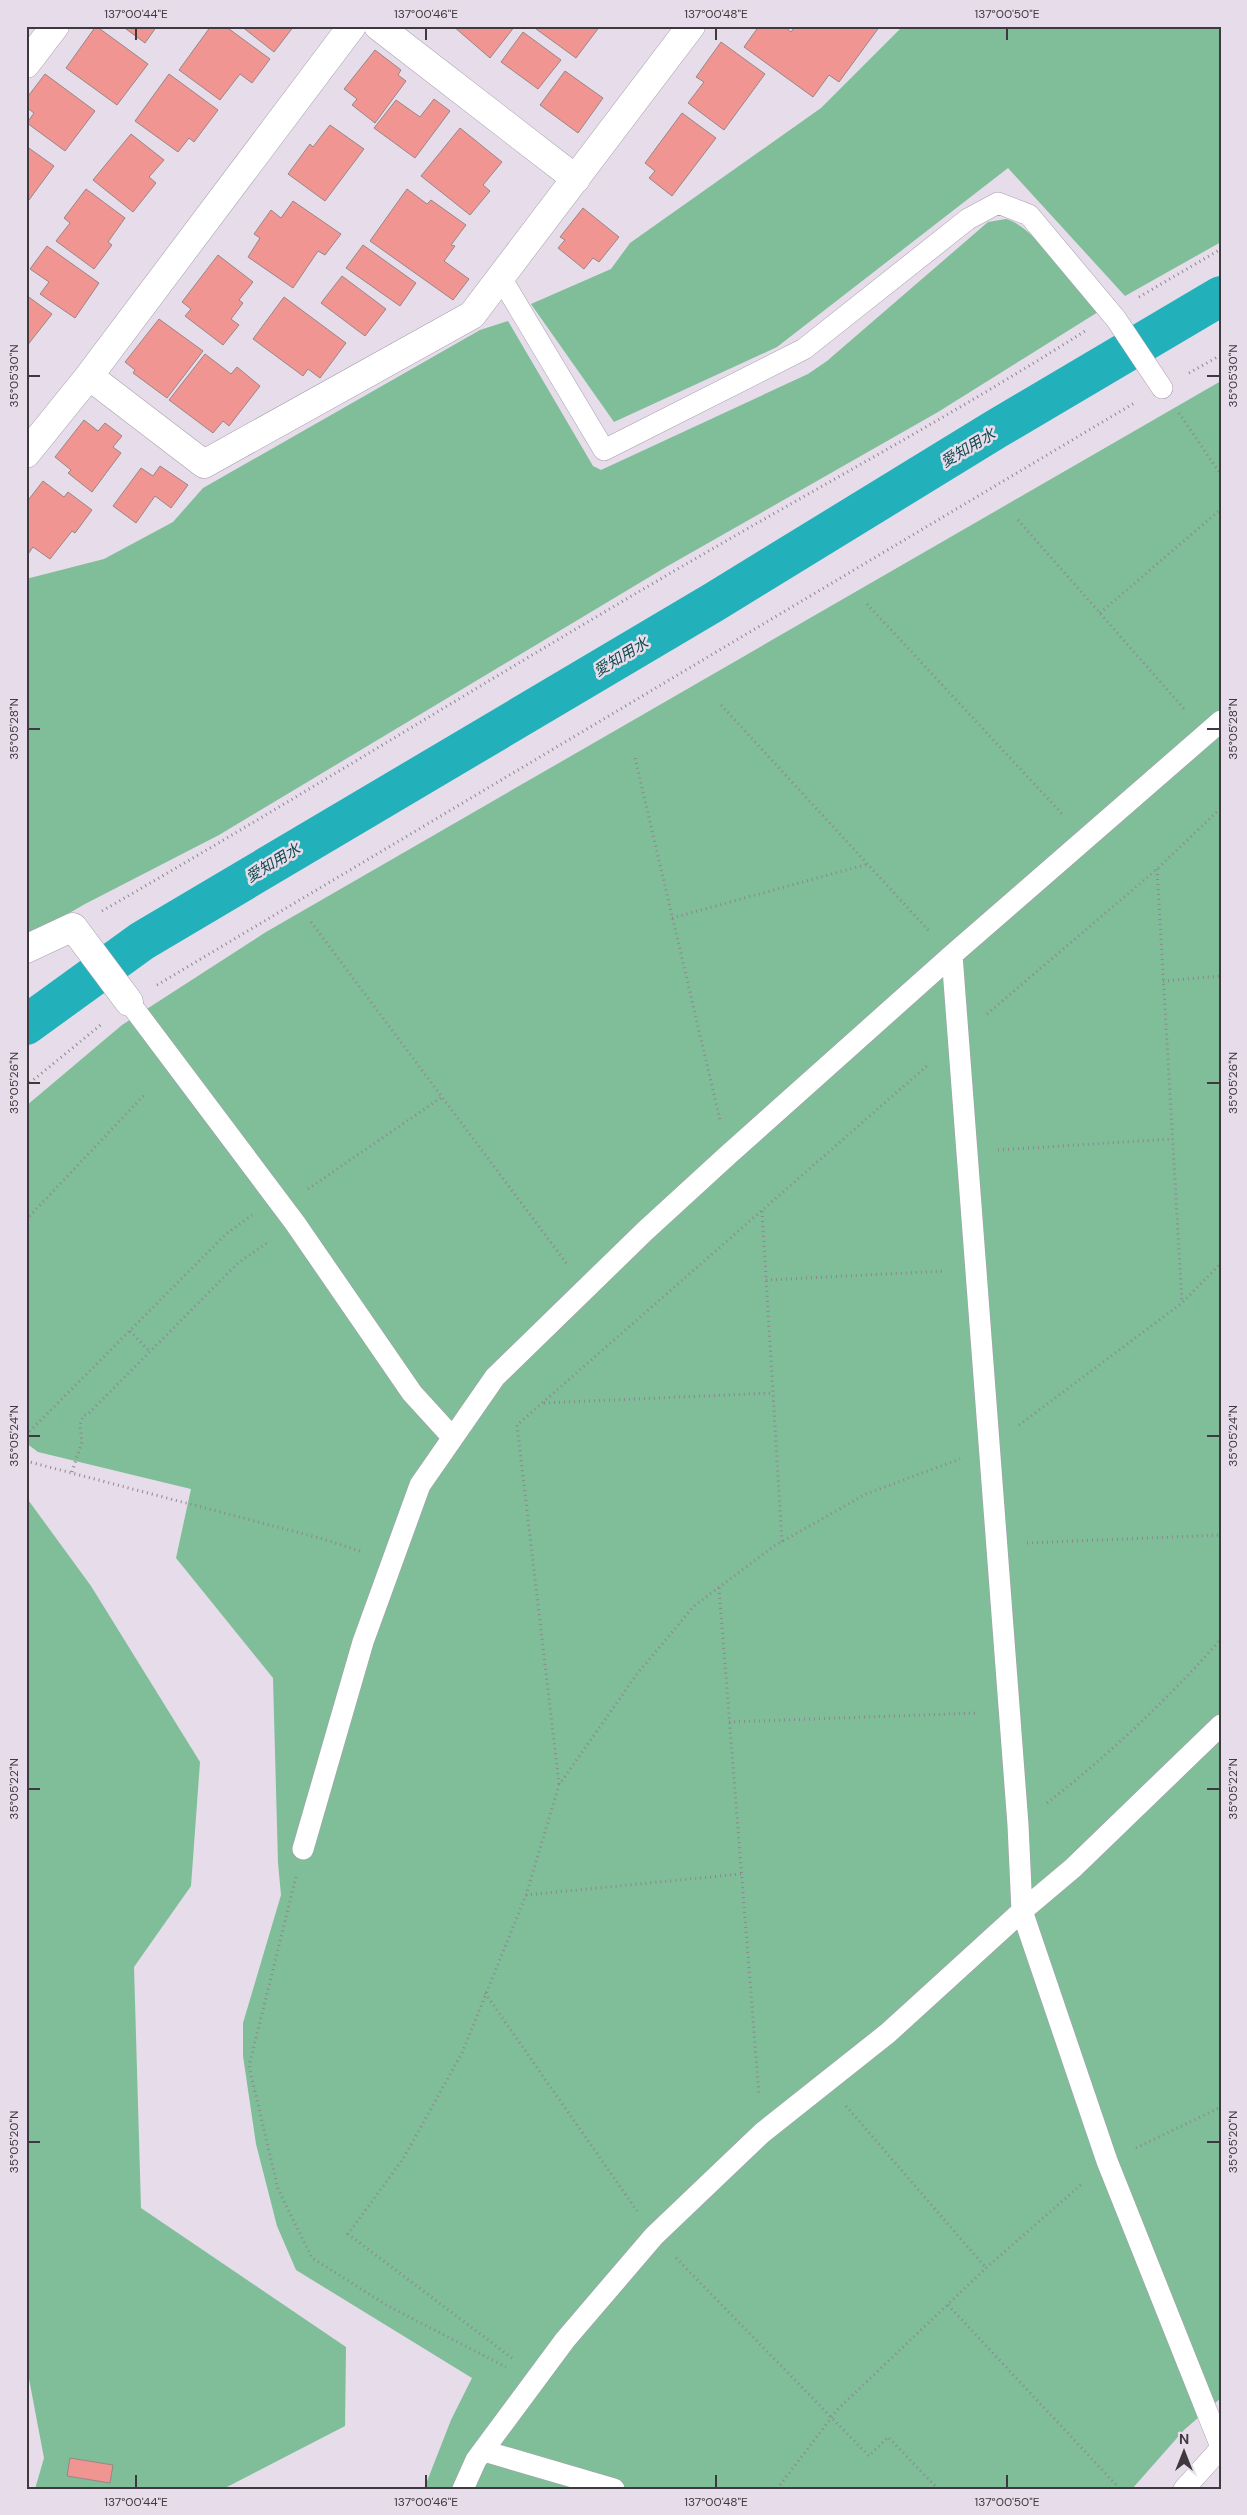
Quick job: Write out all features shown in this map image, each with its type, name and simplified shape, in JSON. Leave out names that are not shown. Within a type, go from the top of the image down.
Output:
[{"type":"street","points":[[26,64],[55,26]]},
{"type":"street","points":[[26,454],[89,376],[352,26]]},
{"type":"street","points":[[378,26],[576,179]]},
{"type":"street","points":[[89,376],[204,464],[472,315],[691,26]]},
{"type":"street","points":[[26,950],[73,927],[128,1002]]},
{"type":"lane","points":[[501,278],[604,450],[804,349],[968,219],[998,203],[1029,215],[1114,316],[1162,388]]},
{"type":"lane","points":[[303,1849],[363,1642],[420,1485],[495,1377],[728,1155],[952,955],[1214,728]]},
{"type":"lane","points":[[952,955],[1018,1825],[1022,1911],[1107,2162],[1221,2447],[1184,2489]]},
{"type":"lane","points":[[128,1002],[285,1209],[412,1393],[453,1438]]},
{"type":"lane","points":[[463,2489],[476,2460],[565,2340],[654,2236],[762,2133],[888,2033],[1022,1911],[1073,1868],[1221,1725]]},
{"type":"lane","points":[[484,2451],[614,2489]]},
{"type":"path","points":[[73,927],[224,841],[668,574],[958,408],[1114,316],[1221,248]]},
{"type":"path","points":[[26,1086],[128,1002],[1058,447],[1221,355]]},
{"type":"path","points":[[1162,388],[1221,475]]},
{"type":"path","points":[[1100,613],[1221,509]]},
{"type":"path","points":[[1018,520],[1100,613],[1214,728]]},
{"type":"path","points":[[867,604],[1086,839]]},
{"type":"path","points":[[721,705],[952,955]]},
{"type":"path","points":[[635,758],[728,1155]]},
{"type":"path","points":[[559,1785],[517,1426],[958,1038],[1157,869],[1221,808]]},
{"type":"path","points":[[672,918],[868,864]]},
{"type":"path","points":[[1157,869],[1182,1303]]},
{"type":"path","points":[[311,922],[586,1289]]},
{"type":"path","points":[[1164,980],[1221,976]]},
{"type":"path","points":[[26,1220],[145,1094]]},
{"type":"path","points":[[26,1435],[226,1234],[285,1209],[442,1097]]},
{"type":"path","points":[[967,1152],[1172,1139]]},
{"type":"path","points":[[72,1472],[82,1442],[80,1425],[83,1416],[89,1413],[238,1263],[285,1209]]},
{"type":"path","points":[[762,1211],[782,1542]]},
{"type":"path","points":[[538,2378],[348,2234],[403,2159],[462,2053],[526,1894],[559,1785],[637,1674],[694,1606],[782,1542],[866,1494],[990,1448],[1182,1303],[1221,1263]]},
{"type":"path","points":[[766,1280],[976,1270]]},
{"type":"path","points":[[130,1331],[150,1352]]},
{"type":"path","points":[[543,1403],[773,1393]]},
{"type":"path","points":[[26,1461],[323,1539],[391,1562]]},
{"type":"path","points":[[997,1544],[1221,1535]]},
{"type":"path","points":[[719,1588],[762,2133]]},
{"type":"path","points":[[1018,1825],[1079,1778],[1176,1690],[1221,1639]]},
{"type":"path","points":[[729,1722],[1009,1712]]},
{"type":"path","points":[[303,1849],[249,2066],[278,2189],[312,2258],[388,2306],[507,2367]]},
{"type":"path","points":[[526,1894],[741,1874]]},
{"type":"path","points":[[485,1993],[654,2236],[869,2456],[888,2437],[938,2489]]},
{"type":"path","points":[[826,2083],[986,2268]]},
{"type":"path","points":[[777,2489],[832,2418],[986,2268],[1107,2162],[1221,2107]]},
{"type":"path","points":[[948,2305],[1120,2489]]},
{"type":"green space","points":[[903,26],[1221,26],[1221,242],[1125,296],[1008,168],[777,347],[614,422],[531,304],[611,269],[630,243],[821,108]]},
{"type":"green space","points":[[1006,219],[1029,233],[1042,245],[1098,312],[938,412],[666,567],[219,835],[85,904],[26,938],[26,579],[104,559],[173,522],[203,488],[480,330],[508,321],[593,466],[601,470],[808,374],[827,361],[988,222]]},
{"type":"green space","points":[[1221,381],[1221,2398],[1184,2430],[1132,2489],[424,2489],[451,2420],[472,2378],[296,2270],[277,2226],[256,2144],[243,2056],[243,2023],[281,1895],[278,1863],[273,1678],[176,1558],[191,1489],[38,1452],[26,1443],[26,1106],[122,1025],[266,932]]},
{"type":"green space","points":[[26,1497],[91,1586],[200,1762],[191,1886],[134,1967],[141,2208],[346,2347],[345,2426],[225,2488],[35,2489],[44,2458],[26,2363]]},
{"type":"building","points":[[96,26],[148,64],[117,105],[66,68]]},
{"type":"building","points":[[122,26],[157,26],[145,43]]},
{"type":"building","points":[[211,26],[225,26],[270,59],[252,83],[240,74],[220,100],[179,70]]},
{"type":"building","points":[[241,26],[294,26],[274,52]]},
{"type":"building","points":[[453,26],[515,26],[490,58]]},
{"type":"building","points":[[532,26],[600,26],[576,58]]},
{"type":"building","points":[[759,26],[784,26],[791,32],[795,26],[880,26],[839,82],[829,75],[813,97],[744,47]]},
{"type":"building","points":[[523,32],[561,60],[538,89],[501,62]]},
{"type":"building","points":[[721,42],[765,74],[724,130],[688,103],[704,82],[696,77]]},
{"type":"building","points":[[375,50],[401,70],[398,75],[406,81],[375,123],[352,105],[357,99],[344,89]]},
{"type":"building","points":[[565,71],[603,98],[578,133],[540,105]]},
{"type":"building","points":[[45,74],[95,111],[65,151],[27,123],[34,113],[26,107],[26,99]]},
{"type":"building","points":[[169,74],[218,110],[194,142],[189,138],[178,152],[135,121]]},
{"type":"building","points":[[434,99],[450,111],[415,158],[374,128],[396,100],[420,117]]},
{"type":"building","points":[[682,113],[716,138],[672,196],[649,178],[655,171],[645,163]]},
{"type":"building","points":[[330,125],[364,149],[325,201],[288,174],[310,144],[313,147]]},
{"type":"building","points":[[460,128],[502,162],[483,185],[490,191],[470,215],[421,176]]},
{"type":"building","points":[[131,134],[164,160],[149,177],[156,183],[133,212],[93,180]]},
{"type":"building","points":[[26,146],[54,166],[26,204]]},
{"type":"building","points":[[86,189],[125,218],[108,242],[112,245],[94,269],[56,241],[70,223],[64,218]]},
{"type":"building","points":[[407,189],[427,204],[431,200],[466,225],[451,245],[455,246],[444,261],[469,279],[453,300],[370,241]]},
{"type":"building","points":[[293,201],[341,234],[325,255],[318,251],[293,288],[248,257],[260,238],[254,234],[271,210],[281,218]]},
{"type":"building","points":[[583,208],[619,237],[599,262],[593,258],[584,269],[558,248],[565,240],[560,237]]},
{"type":"building","points":[[363,245],[416,283],[400,306],[346,268]]},
{"type":"building","points":[[47,246],[99,283],[75,318],[40,294],[49,282],[30,269]]},
{"type":"building","points":[[218,255],[253,282],[239,300],[243,303],[231,319],[239,325],[223,345],[185,316],[191,309],[182,302]]},
{"type":"building","points":[[342,276],[386,309],[365,336],[321,303]]},
{"type":"building","points":[[26,295],[52,314],[26,347]]},
{"type":"building","points":[[284,297],[346,343],[320,378],[308,369],[303,376],[253,339]]},
{"type":"building","points":[[159,319],[203,351],[167,398],[133,373],[135,370],[125,362]]},
{"type":"building","points":[[205,354],[231,374],[237,367],[260,386],[229,426],[223,421],[213,433],[169,400]]},
{"type":"building","points":[[84,420],[98,431],[105,423],[122,436],[113,447],[121,453],[92,492],[68,473],[71,470],[55,457]]},
{"type":"building","points":[[160,466],[188,485],[171,508],[155,496],[136,523],[113,506],[141,468],[153,476]]},
{"type":"building","points":[[43,481],[64,497],[68,492],[92,510],[75,533],[72,531],[50,559],[33,547],[26,557],[26,503]]},
{"type":"building","points":[[70,2458],[113,2465],[110,2483],[67,2476]]},
{"type":"waterway","name":"愛知用水","points":[[26,1025],[142,941],[714,602],[996,429],[1221,296]]}]
